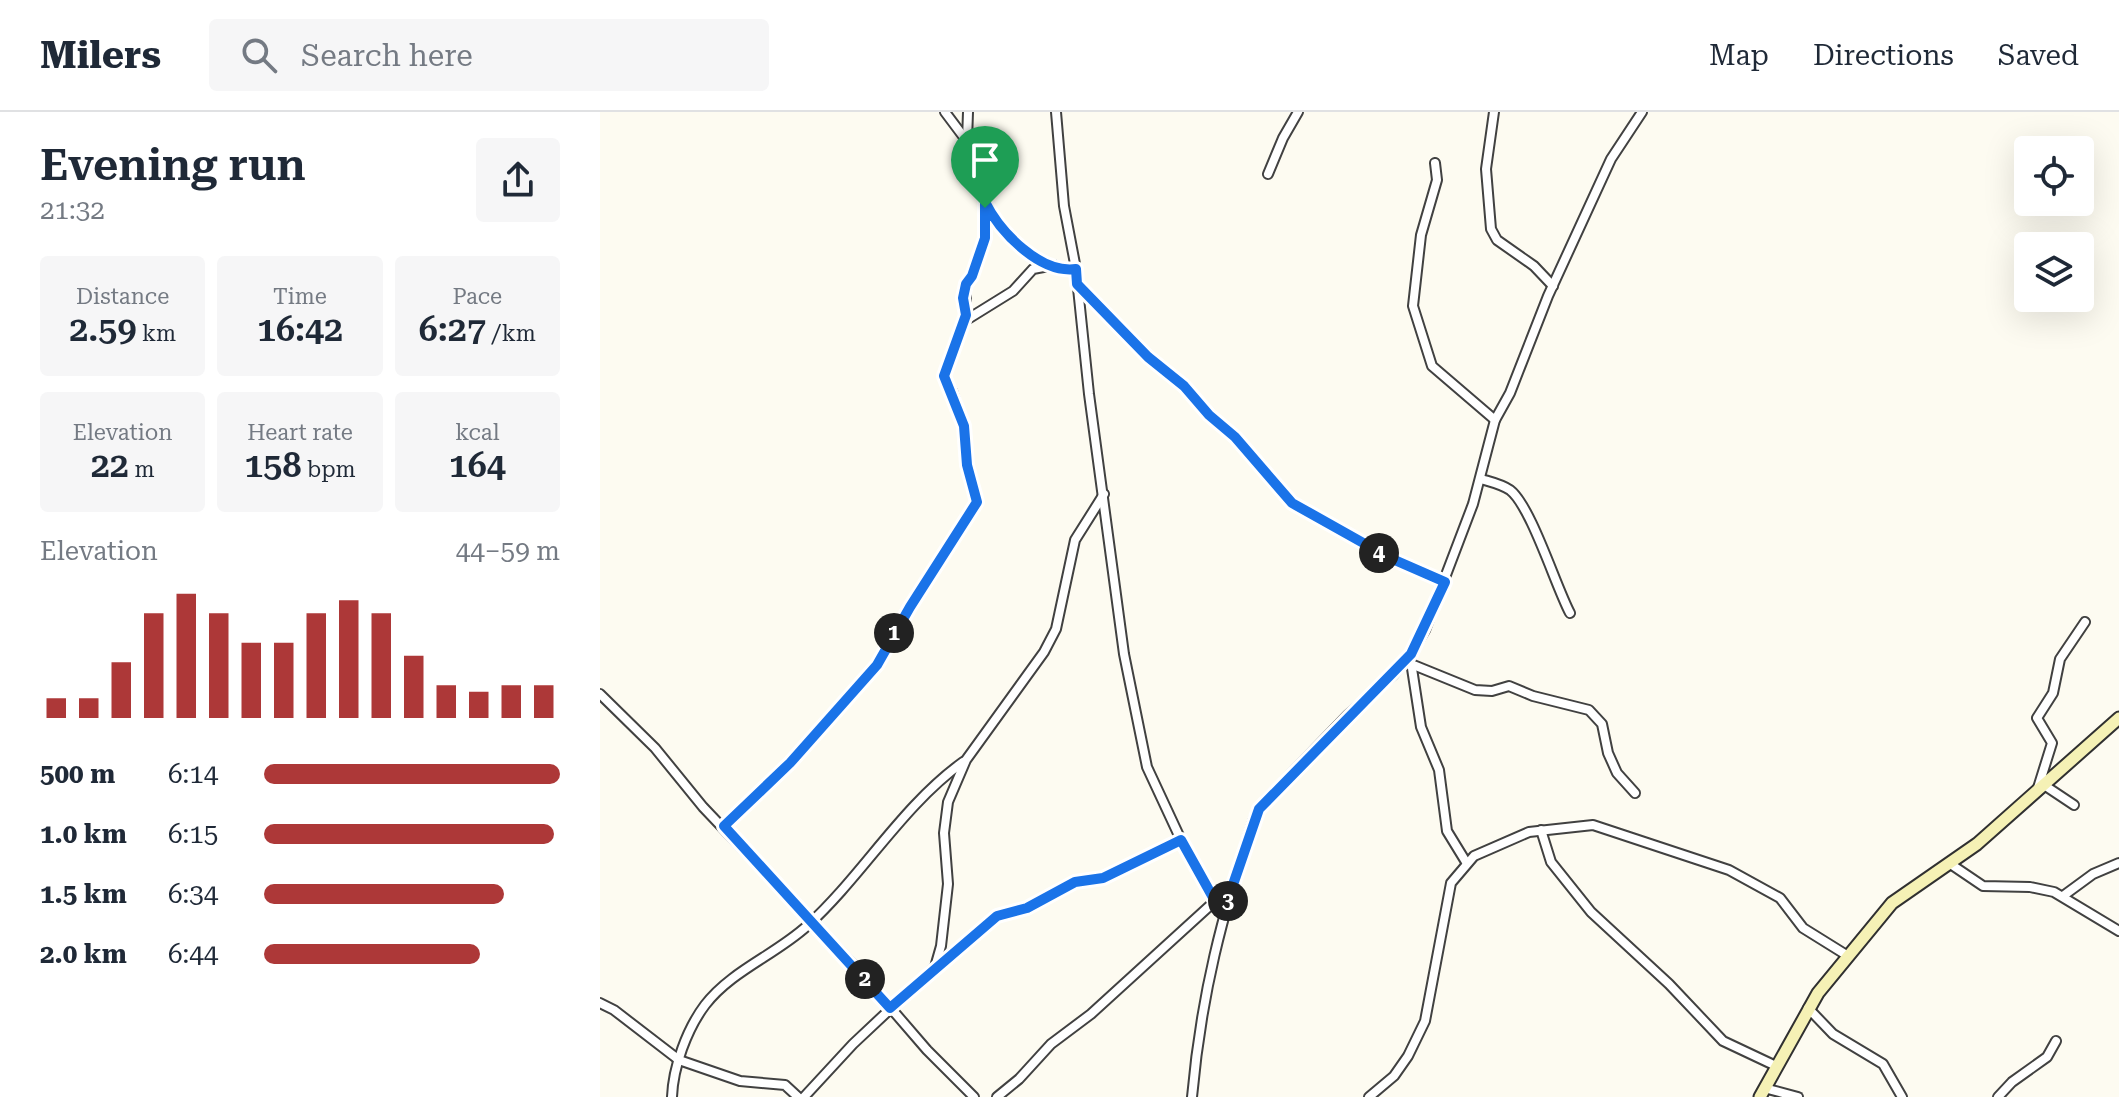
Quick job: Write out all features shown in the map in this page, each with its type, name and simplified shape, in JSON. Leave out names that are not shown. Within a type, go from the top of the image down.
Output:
[{"type":"main road","points":[[1762,1093],[1808,1008],[1899,897],[1949,863],[2119,718]]},
{"type":"street","points":[[945,112],[967,141]]},
{"type":"street","points":[[724,826],[790,763],[877,665],[976,504],[964,445],[964,426],[944,379],[966,313],[963,298],[966,284],[972,276],[986,233],[985,202],[967,141],[968,112]]},
{"type":"street","points":[[1056,112],[1064,206],[1076,269],[1124,654],[1147,767],[1181,840],[1215,901],[1226,905]]},
{"type":"street","points":[[1268,174],[1298,112]]},
{"type":"street","points":[[1494,112],[1486,169],[1491,229],[1497,240],[1534,266],[1553,286]]},
{"type":"street","points":[[1192,1097],[1198,1030],[1213,951],[1259,809],[1411,659],[1445,582],[1481,479],[1495,420],[1510,393],[1553,286],[1614,153],[1642,112]]},
{"type":"street","points":[[1435,163],[1437,180],[1421,235],[1413,306],[1432,366],[1495,420]]},
{"type":"street","points":[[985,202],[1016,245],[1054,265],[1076,269]]},
{"type":"street","points":[[963,322],[1013,291],[1033,269],[1054,265]]},
{"type":"street","points":[[1077,284],[1148,357],[1184,386],[1209,415],[1235,437],[1292,503],[1390,558],[1445,582]]},
{"type":"street","points":[[1481,479],[1498,484],[1517,497],[1549,561],[1570,613]]},
{"type":"street","points":[[935,967],[941,946],[948,884],[944,833],[948,802],[966,760],[1044,652],[1061,612],[1075,540],[1104,494]]},
{"type":"street","points":[[2074,805],[2040,788],[2052,743],[2037,718],[2053,693],[2060,659],[2085,622]]},
{"type":"street","points":[[1411,659],[1475,690],[1492,691],[1509,686],[1533,696],[1589,710],[1602,724],[1608,753],[1617,773],[1635,793]]},
{"type":"street","points":[[1411,659],[1421,727],[1435,757],[1441,781],[1447,831],[1466,862]]},
{"type":"street","points":[[600,694],[655,748],[703,807],[974,1097]]},
{"type":"street","points":[[672,1097],[679,1060],[703,1008],[711,998],[811,922],[857,875],[889,832],[936,782],[966,760]]},
{"type":"street","points":[[1369,1097],[1394,1076],[1419,1037],[1438,960],[1447,892],[1466,862],[1510,838],[1541,830],[1593,825],[1729,870],[1771,891],[1803,928],[1848,956]]},
{"type":"street","points":[[1541,830],[1551,862],[1591,912],[1669,984],[1723,1041],[1776,1066]]},
{"type":"street","points":[[804,1097],[890,1008],[997,916],[1027,908],[1075,882],[1103,878],[1181,840]]},
{"type":"street","points":[[1949,863],[1983,886],[2030,887],[2063,896],[2078,909],[2117,925]]},
{"type":"street","points":[[2063,896],[2093,874],[2119,863]]},
{"type":"street","points":[[997,1097],[1026,1072],[1051,1044],[1091,1014],[1215,901]]},
{"type":"street","points":[[600,1003],[679,1060],[740,1081],[785,1085],[798,1097]]},
{"type":"street","points":[[1808,1008],[1833,1034],[1883,1064],[1902,1097]]},
{"type":"street","points":[[1998,1097],[2012,1082],[2047,1057],[2056,1041]]},
{"type":"street","points":[[1762,1093],[1798,1097]]},
{"type":"route","points":[[985,202],[1008,238],[1027,253],[1067,269],[1076,269],[1077,284],[1148,357],[1184,386],[1209,415],[1235,437],[1292,503],[1390,558],[1445,582],[1425,630],[1411,654],[1259,809],[1226,905],[1215,901],[1181,840],[1103,878],[1075,882],[1027,908],[997,916],[890,1008],[724,826],[790,763],[877,665],[977,502],[967,465],[962,417],[944,373],[952,360],[959,328],[966,315],[963,298],[985,238],[985,208],[985,202]]}]
